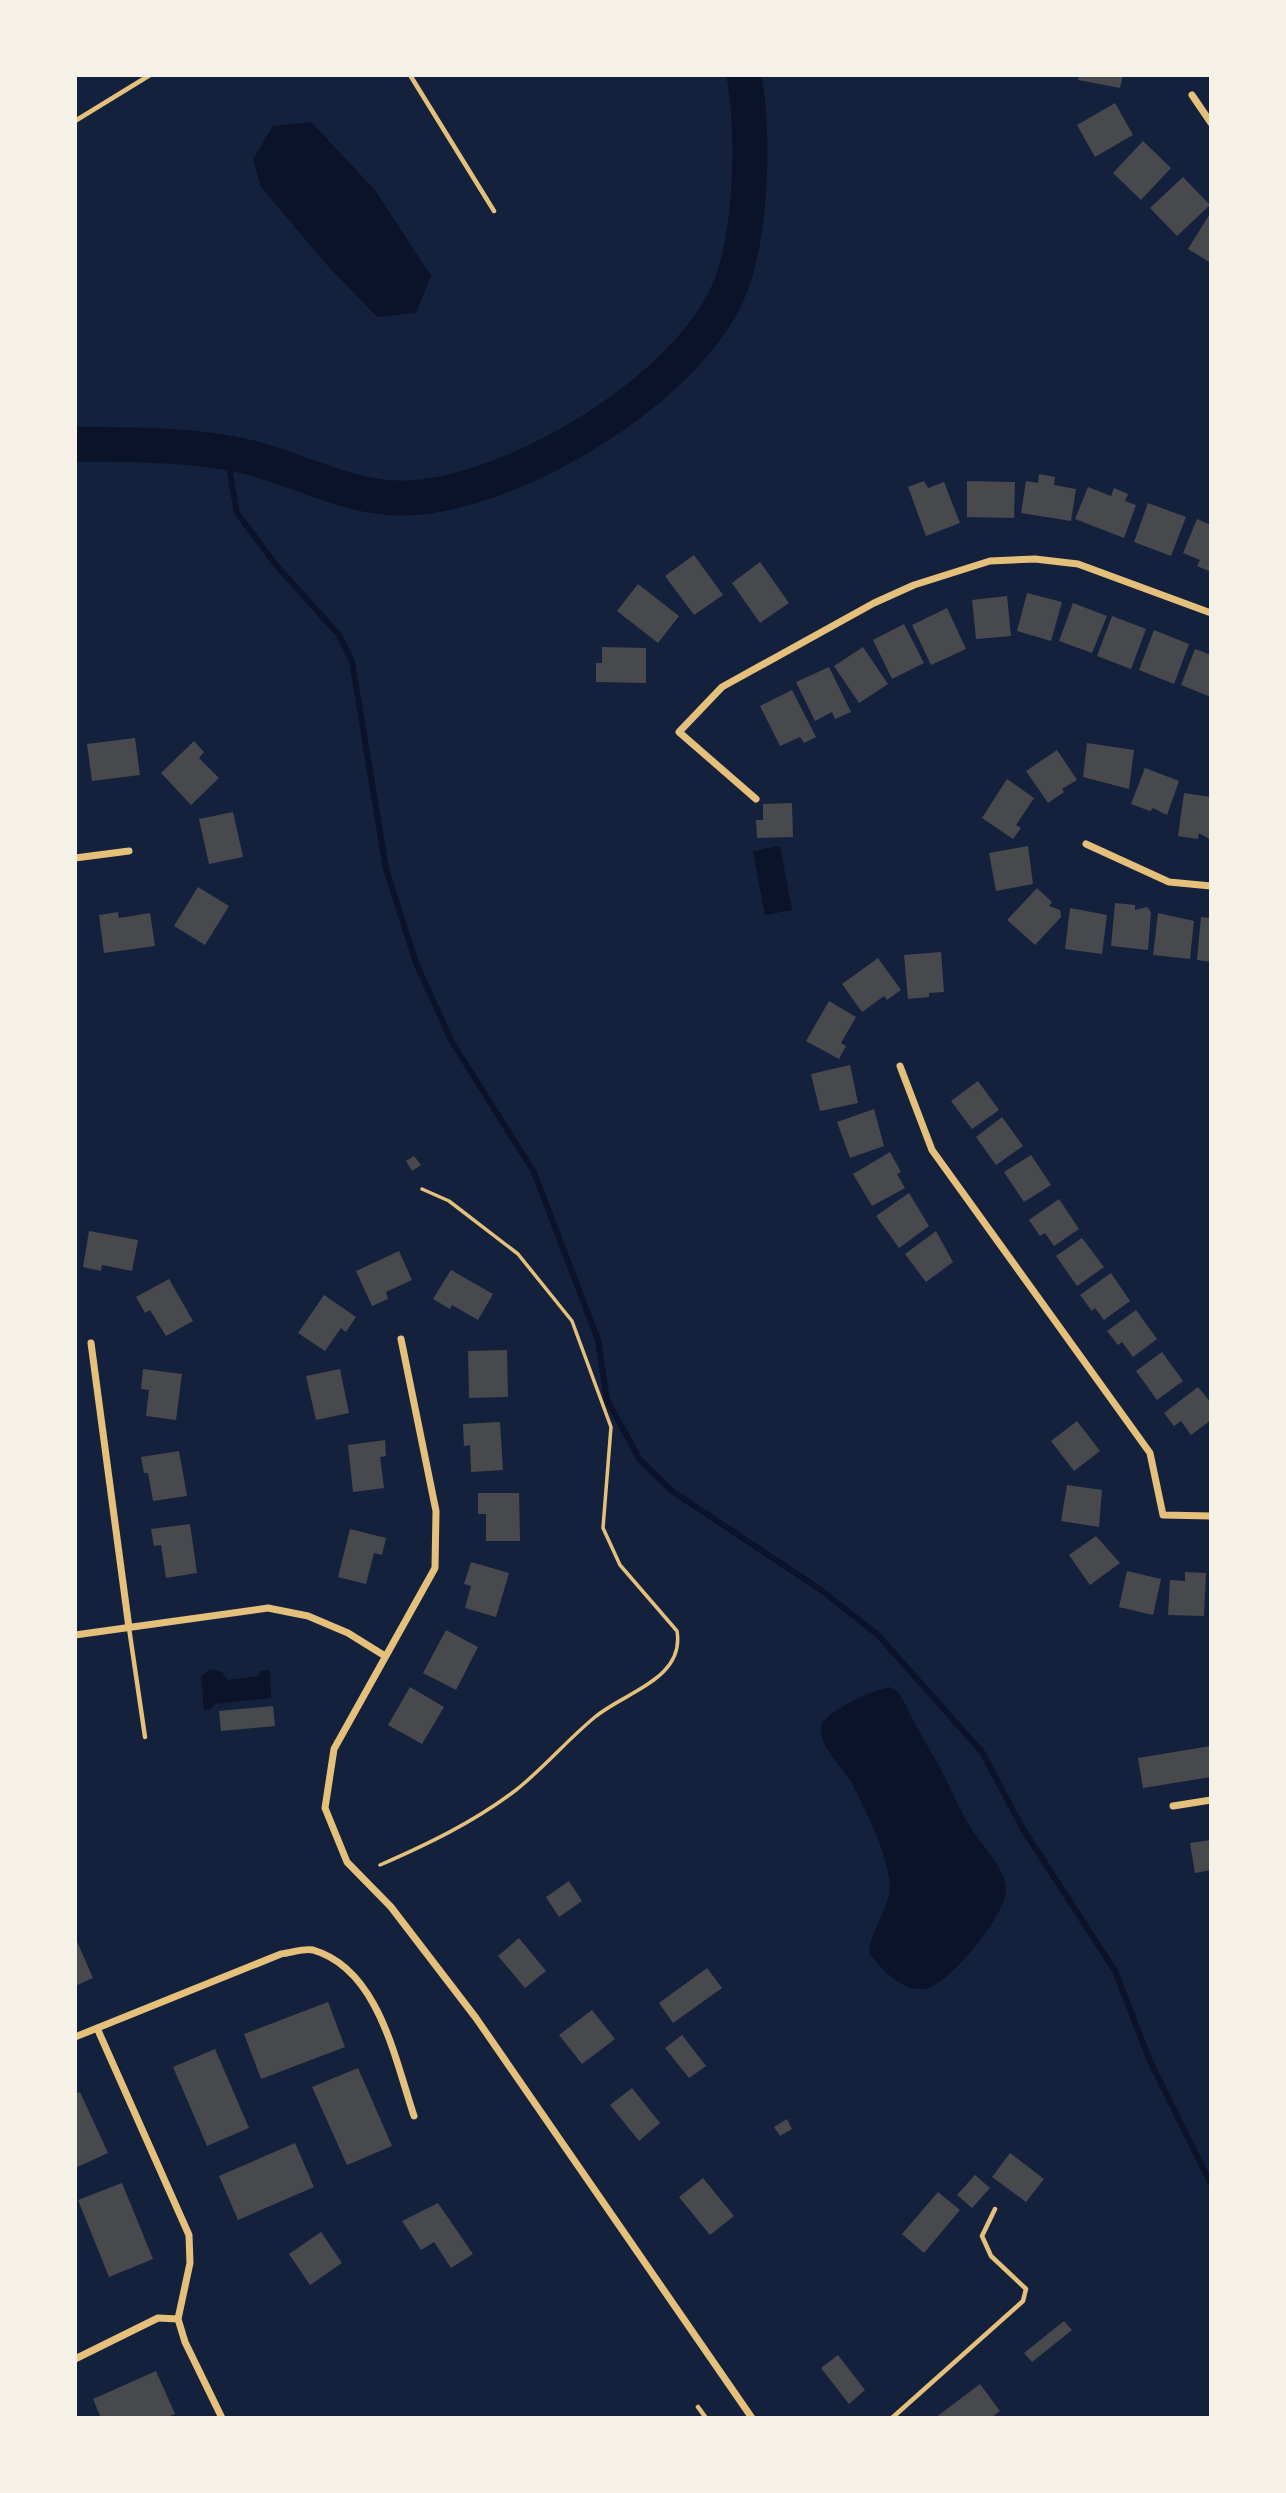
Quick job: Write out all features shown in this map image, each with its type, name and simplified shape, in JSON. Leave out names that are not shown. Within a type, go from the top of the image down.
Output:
[{"type":"street","points":[[1192,95],[1211,123]]},
{"type":"street","points":[[756,799],[679,732],[722,687],[874,603],[914,584],[990,561],[1058,561],[1079,564],[1211,613]]},
{"type":"street","points":[[1086,844],[1169,882],[1211,886]]},
{"type":"street","points":[[75,858],[129,851]]},
{"type":"street","points":[[900,1066],[932,1150],[1150,1453],[1163,1515],[1211,1516]]},
{"type":"street","points":[[401,1339],[436,1511],[435,1568],[334,1749],[325,1808],[346,1863],[391,1907],[476,2018],[752,2418]]},
{"type":"street","points":[[90,1343],[130,1628]]},
{"type":"street","points":[[75,1635],[268,1608],[308,1616],[348,1633],[385,1656]]},
{"type":"street","points":[[1173,1805],[1211,1800]]},
{"type":"street","points":[[75,2037],[281,1954],[311,1950],[337,1961],[360,1983],[376,2008],[414,2116]]},
{"type":"street","points":[[97,2028],[189,2235],[190,2263],[178,2319],[185,2342],[222,2418]]},
{"type":"street","points":[[75,2358],[158,2318],[178,2319]]},
{"type":"lane","points":[[75,121],[150,75]]},
{"type":"lane","points":[[410,75],[494,211]]},
{"type":"lane","points":[[130,1628],[145,1737]]},
{"type":"lane","points":[[892,2418],[1023,2301],[1026,2289],[991,2256],[982,2236],[995,2209]]},
{"type":"lane","points":[[698,2407],[706,2418]]},
{"type":"path","points":[[380,1865],[456,1830],[516,1790],[597,1716],[647,1686],[672,1665],[680,1644],[677,1631],[620,1565],[603,1528],[611,1427],[572,1321],[518,1254],[449,1201],[422,1189]]},
{"type":"water","points":[[311,122],[375,190],[431,276],[416,313],[377,317],[327,265],[261,187],[253,159],[273,126]]},
{"type":"water","points":[[780,846],[792,910],[765,915],[753,851]]},
{"type":"water","points":[[210,1669],[222,1672],[228,1680],[258,1676],[261,1671],[270,1670],[271,1698],[214,1704],[211,1709],[204,1710],[201,1677]]},
{"type":"water","points":[[889,1687],[898,1692],[906,1705],[967,1821],[1001,1872],[1006,1888],[997,1914],[975,1947],[948,1976],[925,1989],[916,1989],[900,1983],[869,1953],[888,1897],[889,1877],[883,1852],[868,1816],[851,1782],[823,1741],[821,1733],[824,1720],[831,1714],[872,1692]]},
{"type":"building","points":[[1079,75],[1123,75],[1120,88],[1078,80]]},
{"type":"building","points":[[1115,103],[1133,135],[1095,157],[1077,125]]},
{"type":"building","points":[[1143,141],[1171,168],[1141,200],[1113,173]]},
{"type":"building","points":[[1183,177],[1210,205],[1177,236],[1150,208]]},
{"type":"building","points":[[1211,212],[1211,263],[1188,249]]},
{"type":"building","points":[[1039,474],[1055,477],[1054,485],[1076,489],[1071,521],[1021,513],[1026,481],[1038,483]]},
{"type":"building","points":[[924,481],[928,488],[944,482],[960,523],[926,536],[908,487]]},
{"type":"building","points":[[967,481],[1015,482],[1014,518],[967,517]]},
{"type":"building","points":[[1088,487],[1111,496],[1114,488],[1128,494],[1125,501],[1136,505],[1124,538],[1075,519]]},
{"type":"building","points":[[1148,503],[1186,517],[1171,556],[1134,542]]},
{"type":"building","points":[[1197,519],[1211,525],[1211,572],[1197,566],[1200,560],[1183,553]]},
{"type":"building","points":[[694,555],[723,595],[694,615],[665,576]]},
{"type":"building","points":[[760,562],[789,603],[760,623],[732,583]]},
{"type":"building","points":[[638,584],[679,616],[658,643],[617,611]]},
{"type":"building","points":[[1027,593],[1062,602],[1051,641],[1017,631]]},
{"type":"building","points":[[1007,596],[1011,636],[976,639],[972,600]]},
{"type":"building","points":[[1073,603],[1107,616],[1092,653],[1059,641]]},
{"type":"building","points":[[947,608],[966,649],[931,665],[912,625]]},
{"type":"building","points":[[1112,616],[1146,629],[1131,669],[1097,656]]},
{"type":"building","points":[[904,624],[924,663],[892,679],[873,640]]},
{"type":"building","points":[[1154,630],[1189,644],[1174,684],[1139,670]]},
{"type":"building","points":[[602,647],[646,648],[646,683],[596,682],[596,663],[602,663]]},
{"type":"building","points":[[863,647],[888,684],[859,703],[834,666]]},
{"type":"building","points":[[1195,649],[1211,655],[1211,697],[1181,685]]},
{"type":"building","points":[[829,667],[851,712],[835,719],[832,712],[815,721],[796,682]]},
{"type":"building","points":[[792,690],[816,737],[804,743],[800,737],[780,746],[760,706]]},
{"type":"building","points":[[135,738],[140,775],[92,781],[87,744]]},
{"type":"building","points":[[194,741],[204,752],[199,758],[219,778],[191,805],[161,773]]},
{"type":"building","points":[[1087,743],[1134,750],[1129,789],[1083,777]]},
{"type":"building","points":[[1057,750],[1077,780],[1062,789],[1064,792],[1048,803],[1026,771]]},
{"type":"building","points":[[1145,768],[1179,781],[1167,815],[1153,808],[1150,811],[1131,804]]},
{"type":"building","points":[[1007,779],[1034,798],[1016,825],[1021,828],[1013,839],[982,818]]},
{"type":"building","points":[[1184,793],[1211,797],[1211,840],[1199,833],[1198,839],[1178,836]]},
{"type":"building","points":[[792,803],[793,837],[757,838],[756,820],[763,820],[763,804]]},
{"type":"building","points":[[233,812],[243,857],[209,864],[199,819]]},
{"type":"building","points":[[1028,846],[1033,884],[996,891],[989,853]]},
{"type":"building","points":[[198,887],[229,906],[205,945],[174,926]]},
{"type":"building","points":[[1037,888],[1052,902],[1049,906],[1060,910],[1061,917],[1035,945],[1007,920]]},
{"type":"building","points":[[1115,903],[1135,905],[1135,910],[1147,907],[1151,912],[1148,950],[1111,946]]},
{"type":"building","points":[[1070,908],[1107,915],[1102,954],[1065,949]]},
{"type":"building","points":[[118,912],[119,918],[150,913],[155,946],[104,953],[99,915]]},
{"type":"building","points":[[1158,913],[1194,921],[1190,959],[1153,955]]},
{"type":"building","points":[[1201,917],[1211,918],[1211,962],[1197,960]]},
{"type":"building","points":[[941,952],[944,992],[908,999],[904,955]]},
{"type":"building","points":[[878,958],[901,990],[887,1000],[884,996],[862,1012],[842,984]]},
{"type":"building","points":[[829,1001],[856,1017],[841,1043],[846,1046],[839,1059],[806,1041]]},
{"type":"building","points":[[850,1065],[858,1103],[820,1111],[811,1074]]},
{"type":"building","points":[[978,1081],[999,1110],[972,1129],[951,1101]]},
{"type":"building","points":[[874,1109],[884,1146],[850,1158],[837,1122]]},
{"type":"building","points":[[1002,1117],[1023,1146],[996,1165],[976,1137]]},
{"type":"building","points":[[890,1152],[901,1172],[897,1174],[905,1188],[872,1206],[853,1174]]},
{"type":"building","points":[[1031,1155],[1051,1185],[1024,1202],[1004,1172]]},
{"type":"building","points":[[414,1156],[421,1165],[412,1171],[406,1161]]},
{"type":"building","points":[[909,1193],[929,1226],[899,1248],[876,1216]]},
{"type":"building","points":[[1059,1199],[1079,1229],[1054,1246],[1045,1233],[1040,1236],[1029,1220]]},
{"type":"building","points":[[89,1231],[138,1240],[132,1271],[102,1265],[101,1271],[83,1267]]},
{"type":"building","points":[[936,1231],[953,1262],[926,1282],[905,1254]]},
{"type":"building","points":[[1082,1238],[1104,1267],[1077,1286],[1056,1256]]},
{"type":"building","points":[[399,1251],[412,1280],[386,1292],[388,1299],[372,1306],[356,1271]]},
{"type":"building","points":[[451,1270],[493,1294],[478,1320],[452,1305],[450,1309],[433,1299]]},
{"type":"building","points":[[1111,1273],[1130,1301],[1104,1320],[1095,1308],[1092,1311],[1080,1295]]},
{"type":"building","points":[[169,1279],[193,1321],[166,1336],[150,1310],[145,1313],[136,1297]]},
{"type":"building","points":[[324,1295],[356,1317],[346,1332],[341,1328],[325,1351],[298,1333]]},
{"type":"building","points":[[1136,1310],[1157,1339],[1133,1357],[1122,1342],[1118,1345],[1107,1331]]},
{"type":"building","points":[[507,1350],[508,1397],[469,1398],[468,1351]]},
{"type":"building","points":[[1162,1352],[1183,1381],[1157,1400],[1136,1371]]},
{"type":"building","points":[[143,1369],[182,1374],[176,1420],[146,1416],[149,1390],[141,1389]]},
{"type":"building","points":[[340,1369],[349,1413],[316,1420],[306,1376]]},
{"type":"building","points":[[1198,1387],[1211,1403],[1211,1420],[1191,1435],[1181,1421],[1174,1426],[1164,1413]]},
{"type":"building","points":[[1077,1421],[1100,1451],[1074,1471],[1051,1441]]},
{"type":"building","points":[[500,1422],[503,1470],[471,1472],[470,1445],[464,1446],[463,1424]]},
{"type":"building","points":[[385,1440],[386,1456],[380,1457],[384,1488],[353,1492],[348,1445]]},
{"type":"building","points":[[179,1451],[187,1496],[153,1501],[148,1473],[144,1473],[141,1457]]},
{"type":"building","points":[[1067,1485],[1102,1490],[1099,1527],[1061,1521]]},
{"type":"building","points":[[478,1493],[519,1493],[520,1541],[486,1541],[486,1514],[478,1514]]},
{"type":"building","points":[[190,1524],[197,1573],[166,1578],[161,1545],[154,1546],[151,1529]]},
{"type":"building","points":[[350,1529],[386,1538],[382,1555],[374,1553],[366,1584],[338,1577]]},
{"type":"building","points":[[1096,1536],[1120,1563],[1090,1585],[1069,1555]]},
{"type":"building","points":[[471,1562],[509,1573],[496,1617],[465,1608],[471,1586],[464,1584]]},
{"type":"building","points":[[1127,1571],[1161,1579],[1153,1615],[1119,1607]]},
{"type":"building","points":[[1185,1572],[1206,1573],[1204,1616],[1168,1615],[1170,1580],[1185,1581]]},
{"type":"building","points":[[446,1630],[478,1647],[456,1690],[423,1673]]},
{"type":"building","points":[[410,1687],[444,1707],[422,1744],[388,1725]]},
{"type":"building","points":[[273,1706],[275,1726],[221,1731],[219,1711]]},
{"type":"building","points":[[1211,1746],[1211,1777],[1143,1788],[1138,1758]]},
{"type":"building","points":[[1211,1840],[1211,1870],[1195,1873],[1190,1843]]},
{"type":"building","points":[[569,1881],[582,1901],[559,1917],[546,1897]]},
{"type":"building","points":[[75,1937],[93,1978],[75,1986]]},
{"type":"building","points":[[519,1938],[546,1971],[525,1988],[498,1956]]},
{"type":"building","points":[[707,1968],[722,1988],[673,2023],[659,2003]]},
{"type":"building","points":[[328,2002],[345,2047],[261,2079],[244,2034]]},
{"type":"building","points":[[592,2010],[615,2039],[582,2064],[559,2035]]},
{"type":"building","points":[[682,2035],[706,2066],[689,2078],[665,2048]]},
{"type":"building","points":[[215,2049],[249,2128],[207,2146],[173,2067]]},
{"type":"building","points":[[358,2068],[392,2146],[347,2165],[312,2087]]},
{"type":"building","points":[[632,2088],[660,2123],[639,2141],[610,2105]]},
{"type":"building","points":[[80,2092],[108,2153],[75,2168],[75,2094]]},
{"type":"building","points":[[787,2119],[792,2129],[780,2136],[774,2127]]},
{"type":"building","points":[[295,2143],[314,2187],[238,2220],[219,2176]]},
{"type":"building","points":[[1010,2153],[1044,2179],[1026,2202],[992,2177]]},
{"type":"building","points":[[975,2175],[990,2188],[972,2208],[957,2195]]},
{"type":"building","points":[[703,2178],[734,2216],[710,2235],[679,2197]]},
{"type":"building","points":[[122,2183],[153,2259],[109,2277],[78,2200]]},
{"type":"building","points":[[938,2192],[960,2210],[924,2253],[902,2234]]},
{"type":"building","points":[[438,2203],[473,2254],[451,2268],[434,2242],[421,2250],[402,2221]]},
{"type":"building","points":[[321,2232],[342,2263],[310,2285],[289,2254]]},
{"type":"building","points":[[1064,2321],[1072,2330],[1032,2362],[1024,2353]]},
{"type":"building","points":[[838,2355],[865,2390],[849,2404],[821,2368]]},
{"type":"building","points":[[156,2371],[175,2414],[166,2418],[101,2418],[93,2399]]},
{"type":"building","points":[[980,2384],[1000,2411],[991,2418],[935,2418]]},
{"type":"waterway","points":[[75,444],[219,451],[260,460],[364,494],[407,498],[450,492],[498,477],[547,456],[595,428],[640,396],[679,361],[710,323],[731,285],[743,237],[749,181],[749,125],[744,75]]},
{"type":"waterway","points":[[238,454],[230,473],[237,513],[276,565],[339,635],[352,661],[386,869],[416,963],[452,1042],[534,1172],[598,1340],[607,1400],[640,1460],[672,1491],[821,1590],[878,1635],[982,1752],[1023,1829],[1115,1971],[1150,2061],[1211,2184]]}]
